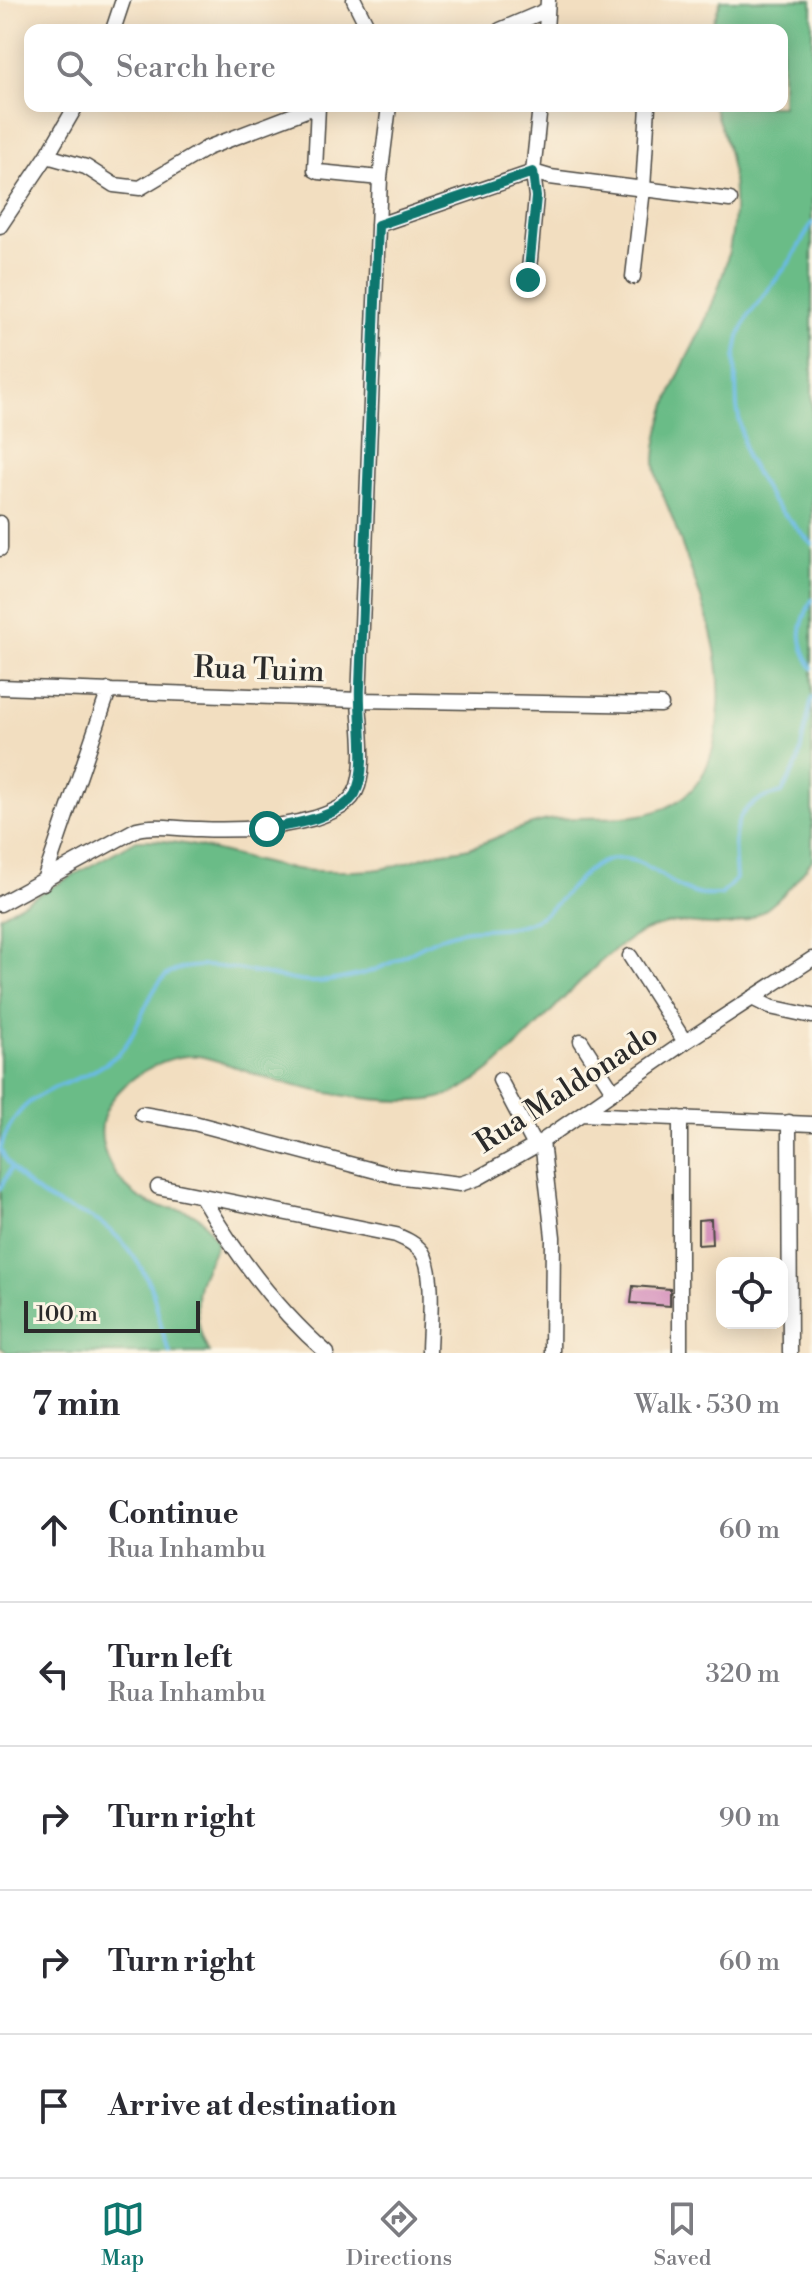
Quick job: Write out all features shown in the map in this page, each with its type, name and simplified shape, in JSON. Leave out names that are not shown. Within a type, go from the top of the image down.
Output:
[{"type":"street","points":[[115,24],[123,0]]},
{"type":"street","points":[[354,0],[366,24]]},
{"type":"street","points":[[512,24],[548,5]]},
{"type":"street","points":[[0,226],[73,112]]},
{"type":"street","points":[[47,156],[86,167],[114,185],[140,188],[207,148],[302,112]]},
{"type":"street","points":[[318,112],[315,170],[380,178]]},
{"type":"street","points":[[0,904],[43,883],[130,831],[144,827],[267,829],[290,825],[337,809],[351,799],[359,781],[359,700],[380,178],[388,112]]},
{"type":"street","points":[[528,280],[539,112]]},
{"type":"street","points":[[633,277],[648,112]]},
{"type":"street","points":[[378,225],[534,167]]},
{"type":"street","points":[[534,167],[550,177],[730,200]]},
{"type":"street","points":[[0,523],[0,549]]},
{"type":"street","name":"Rua Tuim","points":[[0,687],[359,700],[661,705]]},
{"type":"street","points":[[43,883],[109,690]]},
{"type":"street","points":[[630,956],[685,1042]]},
{"type":"street","name":"Rua Maldonado","points":[[142,1114],[194,1123],[395,1176],[440,1184],[460,1184],[478,1178],[538,1143],[812,959]]},
{"type":"street","points":[[752,998],[770,1007],[812,1016]]},
{"type":"street","points":[[581,1041],[613,1091]]},
{"type":"street","points":[[500,1080],[538,1143],[553,1237],[552,1353]]},
{"type":"street","points":[[581,1114],[812,1124]]},
{"type":"street","points":[[680,1118],[680,1353]]},
{"type":"street","points":[[789,1122],[790,1353]]},
{"type":"street","points":[[158,1187],[396,1235],[418,1247],[429,1270],[429,1353]]},
{"type":"street","points":[[202,1197],[242,1261],[296,1326],[327,1353]]},
{"type":"green space","points":[[721,0],[812,0],[812,860],[778,899],[747,920],[722,926],[666,924],[630,939],[579,982],[509,1054],[485,1074],[460,1090],[435,1099],[388,1100],[322,1092],[198,1056],[172,1059],[144,1071],[120,1090],[105,1113],[102,1139],[105,1153],[118,1177],[138,1197],[200,1218],[217,1243],[201,1279],[197,1301],[200,1329],[210,1353],[8,1353],[0,1347],[0,916],[137,840],[184,844],[299,869],[373,870],[469,848],[548,820],[629,816],[661,810],[687,795],[703,773],[713,748],[718,721],[716,658],[705,612],[658,482],[655,458],[669,398],[715,297],[733,228],[733,180],[726,143],[715,112],[788,112],[788,24],[712,24]]},
{"type":"building","points":[[711,1219],[712,1244],[698,1245],[698,1220]]},
{"type":"building","points":[[633,1286],[670,1289],[670,1306],[631,1303]]},
{"type":"waterway","points":[[812,223],[791,260],[749,315],[739,336],[735,359],[737,407],[746,457],[772,501],[812,544]]},
{"type":"waterway","points":[[812,600],[801,634],[803,650],[812,668]]},
{"type":"waterway","points":[[0,1149],[22,1109],[51,1090],[101,1067],[118,1054],[132,1035],[162,979],[184,968],[238,969],[308,982],[362,974],[454,933],[532,921],[549,910],[593,867],[615,859],[638,862],[676,885],[700,895],[721,895],[736,879],[734,848],[738,822],[752,804],[782,793],[798,762],[812,697]]},
{"type":"waterway","points":[[0,1149],[28,1186],[98,1222],[128,1249],[150,1284],[170,1353]]},
{"type":"waterway","points":[[0,1189],[10,1170]]},
{"type":"route","points":[[267,829],[327,814],[345,805],[359,781],[359,700],[378,225],[533,172],[536,197],[528,280]]}]
